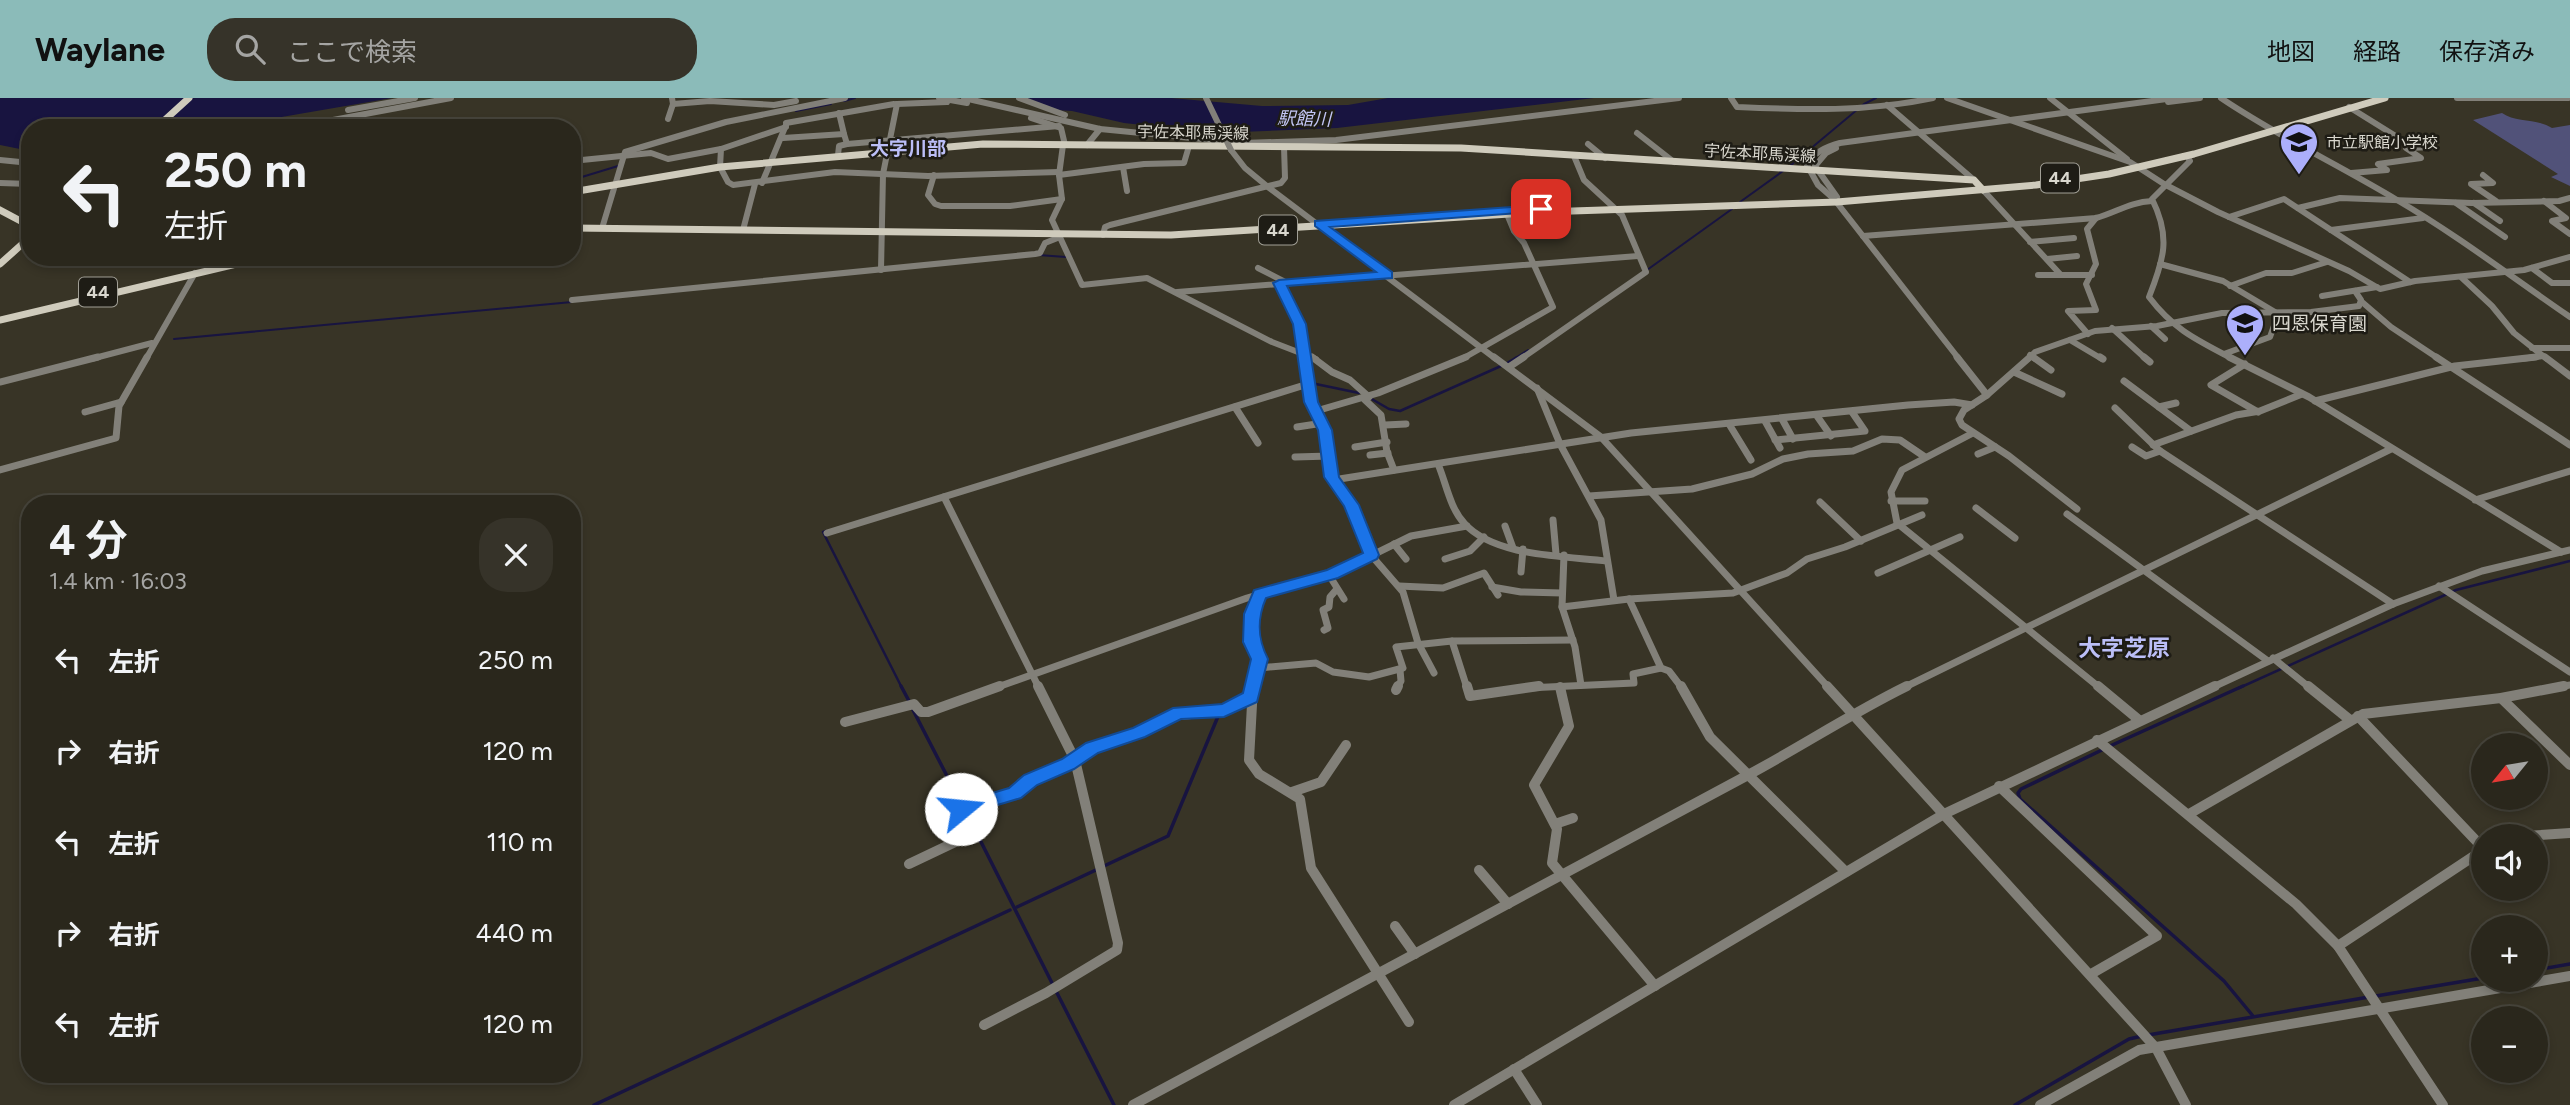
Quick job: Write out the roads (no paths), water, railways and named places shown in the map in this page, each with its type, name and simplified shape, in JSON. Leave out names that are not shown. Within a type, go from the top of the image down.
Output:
[{"type":"main road","points":[[166,119],[189,98]]},
{"type":"main road","name":"44","points":[[1321,226],[1485,211],[1836,200],[1982,188],[2074,176],[2188,156],[2367,98]]},
{"type":"main road","name":"44","points":[[2136,165],[2385,98]]},
{"type":"main road","name":"宇佐本耶馬渓線","points":[[581,190],[720,167],[964,144],[1461,148],[1974,180]]},
{"type":"main road","points":[[1974,180],[1982,188]]},
{"type":"main road","name":"44","points":[[581,226],[1059,234],[1321,226],[1615,208],[1836,200]]},
{"type":"main road","points":[[0,210],[21,221]]},
{"type":"main road","name":"44","points":[[581,226],[744,228]]},
{"type":"main road","points":[[2,259],[21,244]]},
{"type":"main road","points":[[196,270],[198,266]]},
{"type":"main road","name":"44","points":[[0,318],[212,266]]},
{"type":"main road","name":"44","points":[[196,270],[218,266]]},
{"type":"street","points":[[348,110],[415,98]]},
{"type":"street","points":[[338,119],[451,98]]},
{"type":"street","points":[[744,228],[759,183],[783,138],[785,111],[775,98]]},
{"type":"street","points":[[603,225],[624,153],[718,124],[845,98]]},
{"type":"street","points":[[939,98],[1059,126],[1064,132],[1059,173],[1062,199],[1052,220],[1082,285],[1142,277],[1272,342],[1303,352],[1332,372],[1350,380],[1380,412],[1394,470]]},
{"type":"street","points":[[964,98],[1100,129],[1243,143],[1336,140],[1679,98]]},
{"type":"street","points":[[1019,98],[1065,115]]},
{"type":"street","points":[[1206,98],[1231,150],[1245,168],[1601,437],[2154,1045],[2173,1075],[2186,1105]]},
{"type":"street","points":[[1731,98],[1740,107],[1837,110],[1933,98]]},
{"type":"street","points":[[1947,98],[2136,165]]},
{"type":"street","points":[[2050,98],[2136,165],[2168,186],[2377,288]]},
{"type":"street","points":[[1920,134],[2174,98]]},
{"type":"street","points":[[1987,395],[1863,236],[1836,200],[1837,197],[1813,171],[1818,160],[1836,148],[1920,134],[2012,120],[2200,98]]},
{"type":"street","points":[[2221,98],[2268,129],[2401,202],[2570,317]]},
{"type":"street","points":[[2457,98],[2568,98]]},
{"type":"street","points":[[668,119],[673,101],[782,104],[796,101]]},
{"type":"street","points":[[581,160],[651,153],[668,159],[721,149],[786,125],[839,113],[894,102],[955,101]]},
{"type":"street","points":[[881,270],[883,174],[894,102]]},
{"type":"street","points":[[821,104],[825,116]]},
{"type":"street","points":[[1887,105],[1974,180]]},
{"type":"street","points":[[2349,107],[2394,135]]},
{"type":"street","points":[[839,113],[847,144]]},
{"type":"street","points":[[838,155],[839,146],[847,144],[1059,126]]},
{"type":"street","points":[[1087,145],[1100,129]]},
{"type":"street","points":[[1637,133],[1674,162]]},
{"type":"street","points":[[783,138],[844,134]]},
{"type":"street","points":[[1316,147],[1336,140]]},
{"type":"street","points":[[1588,144],[1605,158]]},
{"type":"street","points":[[721,149],[720,167],[729,184],[759,183],[835,172],[934,176],[1103,174],[1148,163],[1184,163],[1189,146]]},
{"type":"street","points":[[1103,233],[1108,226],[1122,222],[1281,183],[1285,178],[1284,147]]},
{"type":"street","points":[[2351,173],[2387,170],[2378,164],[2421,158],[2406,148],[2433,147]]},
{"type":"street","points":[[1509,367],[1646,272],[1615,208],[1584,180],[1574,156]]},
{"type":"street","points":[[1863,236],[2096,218],[2114,214],[2134,202],[2152,201],[2190,161],[2188,156]]},
{"type":"street","points":[[0,160],[21,162]]},
{"type":"street","points":[[1123,167],[1128,191]]},
{"type":"street","points":[[2483,175],[2493,183],[2471,184],[2496,201]]},
{"type":"street","points":[[934,176],[928,195],[935,204],[941,206],[1010,206],[1062,199]]},
{"type":"street","points":[[0,183],[21,184]]},
{"type":"street","points":[[1982,188],[2060,274]]},
{"type":"street","points":[[2298,208],[2340,198],[2474,203],[2570,198]]},
{"type":"street","points":[[2229,217],[2284,199],[2410,282]]},
{"type":"street","points":[[2152,201],[2162,219],[2164,233],[2160,264],[2149,297],[2171,323],[2315,401],[2475,500],[2566,551]]},
{"type":"street","points":[[2453,201],[2505,237]]},
{"type":"street","points":[[2544,201],[2568,220]]},
{"type":"street","points":[[2474,203],[2500,221]]},
{"type":"street","points":[[1316,411],[1367,398],[1486,349],[1553,307],[1507,214]]},
{"type":"street","points":[[2088,334],[2068,311],[2096,310],[2086,284],[2096,264],[2087,231],[2096,218]]},
{"type":"street","points":[[2331,230],[2423,218]]},
{"type":"street","points":[[2568,220],[2552,220],[2570,234]]},
{"type":"street","points":[[572,300],[1035,254],[1040,253],[1045,243],[1059,234]]},
{"type":"street","points":[[2030,242],[2074,238]]},
{"type":"street","points":[[1176,292],[1638,256]]},
{"type":"street","points":[[2046,259],[2077,257]]},
{"type":"street","points":[[2322,296],[2377,288],[2388,289],[2410,282],[2532,268],[2570,257]]},
{"type":"street","points":[[2230,285],[2266,273],[2292,273],[2327,262]]},
{"type":"street","points":[[2160,264],[2217,279],[2276,313]]},
{"type":"street","points":[[1258,268],[1283,283],[1299,324],[1308,384],[1322,422],[1333,480],[1351,505],[1371,555],[1399,586],[1418,643],[1431,662],[1434,673]]},
{"type":"street","points":[[2532,268],[2552,283],[2570,283]]},
{"type":"street","points":[[0,470],[116,438],[116,413],[121,402],[152,343],[196,270]]},
{"type":"street","points":[[2038,275],[2092,275]]},
{"type":"street","points":[[2461,277],[2495,309],[2509,329],[2570,376]]},
{"type":"street","points":[[2355,291],[2362,302],[2388,325],[2570,445]]},
{"type":"street","points":[[2077,509],[1973,433],[1959,419],[1964,410],[1987,395],[2031,355],[2049,345],[2112,328],[2151,326],[2219,313],[2328,310],[2359,306],[2362,302]]},
{"type":"street","points":[[2224,354],[2270,337],[2276,313]]},
{"type":"street","points":[[2151,326],[2165,340]]},
{"type":"street","points":[[2112,328],[2150,362]]},
{"type":"street","points":[[2070,340],[2103,359]]},
{"type":"street","points":[[0,382],[152,343]]},
{"type":"street","points":[[2532,348],[2570,348]]},
{"type":"street","points":[[2031,355],[2051,370]]},
{"type":"street","points":[[2315,401],[2451,367],[2543,356]]},
{"type":"street","points":[[2245,364],[2211,385],[2258,412]]},
{"type":"street","points":[[2014,372],[2062,394]]},
{"type":"street","points":[[2124,381],[2191,431]]},
{"type":"street","points":[[827,533],[1308,384]]},
{"type":"street","points":[[1537,388],[1560,444],[1603,526],[1614,600]]},
{"type":"street","points":[[2132,447],[2146,456],[2191,431],[2236,415],[2258,412],[2302,394]]},
{"type":"street","points":[[85,412],[121,402]]},
{"type":"street","points":[[1333,480],[1601,437],[1945,403],[1972,405]]},
{"type":"street","points":[[2159,407],[2176,403]]},
{"type":"street","points":[[1235,407],[1258,443]]},
{"type":"street","points":[[2115,408],[2157,448],[2393,604]]},
{"type":"street","points":[[1765,421],[1777,444],[1793,439],[1866,431],[1852,412]]},
{"type":"street","points":[[1817,416],[1831,436]]},
{"type":"street","points":[[1782,419],[1793,439]]},
{"type":"street","points":[[1297,427],[1322,422]]},
{"type":"street","points":[[1385,425],[1406,424]]},
{"type":"street","points":[[1729,424],[1751,460]]},
{"type":"street","points":[[1973,433],[1907,466],[1897,476],[1891,490],[1891,501],[1899,526],[2139,720]]},
{"type":"street","points":[[1588,496],[1699,488],[1752,474],[1783,459],[1808,454],[1853,451],[1882,439],[1900,440],[1925,457]]},
{"type":"street","points":[[1355,447],[1387,442]]},
{"type":"street","points":[[1978,454],[1995,447]]},
{"type":"street","points":[[1133,1105],[1818,737],[1852,713],[2391,449]]},
{"type":"street","points":[[1370,455],[1388,453]]},
{"type":"street","points":[[1295,457],[1330,456]]},
{"type":"street","points":[[1438,464],[1467,526],[1484,537],[1513,548],[1607,561]]},
{"type":"street","points":[[2475,500],[2570,471]]},
{"type":"street","points":[[944,497],[1075,760],[1116,936],[1117,950],[1046,993],[984,1025]]},
{"type":"street","points":[[1891,501],[1926,500]]},
{"type":"street","points":[[1820,502],[1861,541]]},
{"type":"street","points":[[1976,509],[2015,538]]},
{"type":"street","points":[[2067,514],[2354,718],[2471,837]]},
{"type":"street","points":[[1563,607],[1629,598],[1727,594],[1787,573],[1807,559],[1861,541],[1922,515]]},
{"type":"street","points":[[1553,520],[1565,576],[1563,607],[1573,640],[1581,685]]},
{"type":"street","points":[[845,722],[905,705],[914,704],[920,712],[928,712],[1260,594],[1329,575],[1428,531],[1467,526]]},
{"type":"street","points":[[1505,526],[1513,548]]},
{"type":"street","points":[[1445,559],[1470,551],[1484,537]]},
{"type":"street","points":[[1878,573],[1960,537]]},
{"type":"street","points":[[1394,544],[1406,559]]},
{"type":"street","points":[[1521,572],[1523,549]]},
{"type":"street","points":[[1454,1105],[1944,814],[1999,786],[2393,604],[2512,563],[2566,551]]},
{"type":"street","points":[[1399,586],[1443,588],[1484,573],[1498,595]]},
{"type":"street","points":[[1329,575],[1344,600]]},
{"type":"street","points":[[1492,587],[1521,592],[1562,593]]},
{"type":"street","points":[[2443,588],[2570,672]]},
{"type":"street","points":[[1324,630],[1328,628],[1324,610],[1329,607],[1330,597],[1336,590]]},
{"type":"street","points":[[1260,594],[1254,604],[1250,630],[1259,659],[1251,697],[1253,722],[1248,746],[1251,766],[1259,774],[1292,792],[1303,804],[1304,834],[1311,868],[1409,1022]]},
{"type":"street","points":[[1629,598],[1661,668]]},
{"type":"street","points":[[1259,668],[1316,663],[1333,672],[1369,677],[1400,670],[1404,665],[1396,647],[1418,643],[1573,640]]},
{"type":"street","points":[[1452,641],[1470,696],[1541,686],[1634,683],[1633,674],[1661,668],[1669,671],[1684,689],[1710,737],[1846,872]]},
{"type":"street","points":[[1396,690],[1401,681],[1400,670]]},
{"type":"street","points":[[2189,814],[2354,718],[2371,712],[2501,698],[2570,685]]},
{"type":"street","points":[[1560,687],[1569,726],[1534,785],[1555,824],[1552,863],[1655,986]]},
{"type":"street","points":[[909,864],[971,835],[961,809],[1015,793],[1038,776],[1075,760],[1092,748],[1139,732],[1179,713],[1224,710],[1251,697]]},
{"type":"street","points":[[2501,698],[2570,765]]},
{"type":"street","points":[[2097,740],[2296,904],[2338,946],[2443,1105]]},
{"type":"street","points":[[1292,792],[1321,782],[1346,745]]},
{"type":"street","points":[[1999,786],[2157,936],[2091,974]]},
{"type":"street","points":[[1555,824],[1573,818]]},
{"type":"street","points":[[2548,834],[2570,833]]},
{"type":"street","points":[[2338,946],[2471,857]]},
{"type":"street","points":[[1479,870],[1508,904]]},
{"type":"street","points":[[1395,926],[1415,954]]},
{"type":"street","points":[[2040,1105],[2134,1052],[2154,1045],[2570,976]]},
{"type":"street","points":[[1514,1069],[1537,1105]]},
{"type":"water","points":[[0,98],[392,98],[270,119],[21,119],[21,149],[0,145]]},
{"type":"water","name":"駅館川","points":[[1025,98],[1171,98],[1262,106],[1348,105],[1388,98],[1594,98],[1337,128],[1215,133],[1124,123],[1056,110]]},
{"type":"waterway","points":[[844,101],[855,98]]},
{"type":"waterway","points":[[1791,165],[1864,104],[1876,98]]},
{"type":"waterway","points":[[796,111],[831,104]]},
{"type":"waterway","points":[[581,177],[618,166]]},
{"type":"waterway","points":[[1740,202],[1783,171]]},
{"type":"waterway","points":[[1647,270],[1732,209]]},
{"type":"waterway","points":[[1038,255],[1066,257]]},
{"type":"waterway","points":[[174,339],[572,302]]},
{"type":"waterway","points":[[1514,359],[1528,350]]},
{"type":"waterway","points":[[1507,363],[1517,357]]},
{"type":"waterway","points":[[1370,398],[1389,409],[1400,411],[1501,366]]},
{"type":"waterway","points":[[1311,383],[1359,393]]},
{"type":"waterway","points":[[826,531],[823,532],[902,688]]},
{"type":"waterway","points":[[2239,688],[2456,590],[2570,561]]},
{"type":"waterway","points":[[901,686],[909,701]]},
{"type":"waterway","points":[[2110,746],[2243,686]]},
{"type":"waterway","points":[[913,710],[963,807]]},
{"type":"waterway","points":[[1104,866],[1168,836],[1219,714]]},
{"type":"waterway","points":[[2104,749],[2021,789],[2018,793],[2020,799],[2224,981],[2253,1016]]},
{"type":"waterway","points":[[971,822],[1053,985]]},
{"type":"waterway","points":[[1017,907],[1098,869]]},
{"type":"waterway","points":[[594,1105],[1010,910]]},
{"type":"waterway","points":[[2548,968],[2570,964]]},
{"type":"waterway","points":[[2376,996],[2471,980]]},
{"type":"waterway","points":[[1056,991],[1114,1105]]},
{"type":"waterway","points":[[2148,1035],[2369,997]]},
{"type":"waterway","points":[[2015,1105],[2129,1039],[2142,1036]]},
{"type":"place","name":"市立駅館小学校","points":[[2299,176]]},
{"type":"place","name":"四恩保育園","points":[[2245,357]]},
{"type":"district","name":"大字川部","points":[[908,148]]},
{"type":"district","name":"大字芝原","points":[[2124,648]]}]
